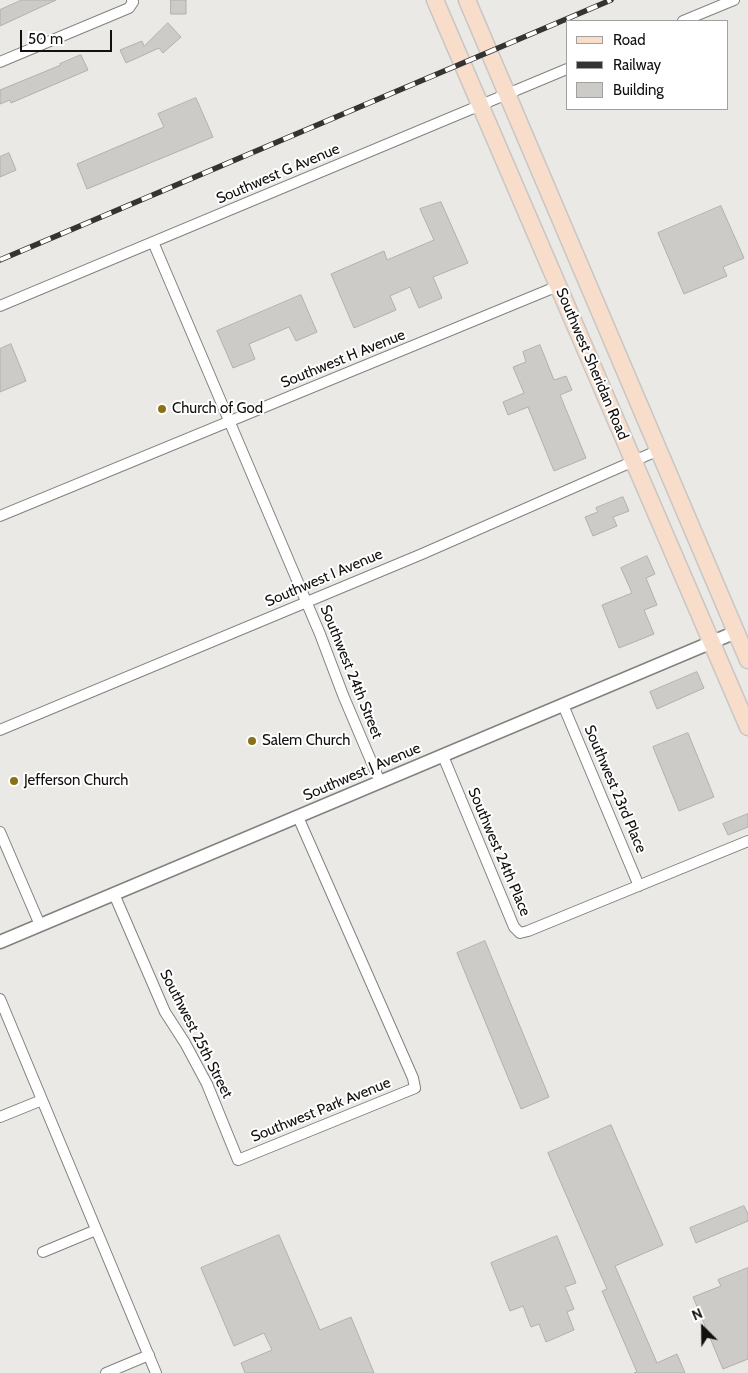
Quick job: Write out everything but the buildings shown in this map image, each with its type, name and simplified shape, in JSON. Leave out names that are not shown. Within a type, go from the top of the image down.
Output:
[{"type":"main road","name":"Southwest Sheridan Road","points":[[435,0],[748,728]]},
{"type":"main road","name":"Southwest Sheridan Road","points":[[466,0],[748,660]]},
{"type":"street","points":[[685,20],[734,0]]},
{"type":"street","points":[[0,62],[129,8],[133,1]]},
{"type":"street","name":"Southwest G Avenue","points":[[0,306],[566,70]]},
{"type":"street","name":"Southwest 24th Street","points":[[153,242],[306,602],[380,782]]},
{"type":"street","name":"Southwest H Avenue","points":[[0,516],[558,286]]},
{"type":"street","name":"Southwest I Avenue","points":[[0,730],[306,602],[659,450]]},
{"type":"street","name":"Southwest J Avenue","points":[[0,942],[736,632]]},
{"type":"street","name":"Southwest 23rd Place","points":[[563,705],[638,886]]},
{"type":"street","name":"Southwest 24th Place","points":[[443,756],[514,927],[520,933],[638,886]]},
{"type":"street","name":"Southwest Park Avenue","points":[[238,1160],[415,1088],[413,1078],[298,816]]},
{"type":"street","points":[[0,832],[40,925]]},
{"type":"street","points":[[638,886],[748,841]]},
{"type":"street","name":"Southwest 25th Street","points":[[114,894],[165,1012],[185,1043],[207,1084],[238,1160]]},
{"type":"street","points":[[0,999],[156,1373]]},
{"type":"street","points":[[0,1118],[42,1100]]},
{"type":"street","points":[[43,1252],[96,1230]]},
{"type":"street","points":[[106,1373],[148,1355]]},
{"type":"railway","points":[[0,260],[611,0]]},
{"type":"place","name":"Church of God","points":[[162,409]]},
{"type":"place","name":"Salem Church","points":[[252,741]]},
{"type":"place","name":"Jefferson Church","points":[[14,781]]}]
